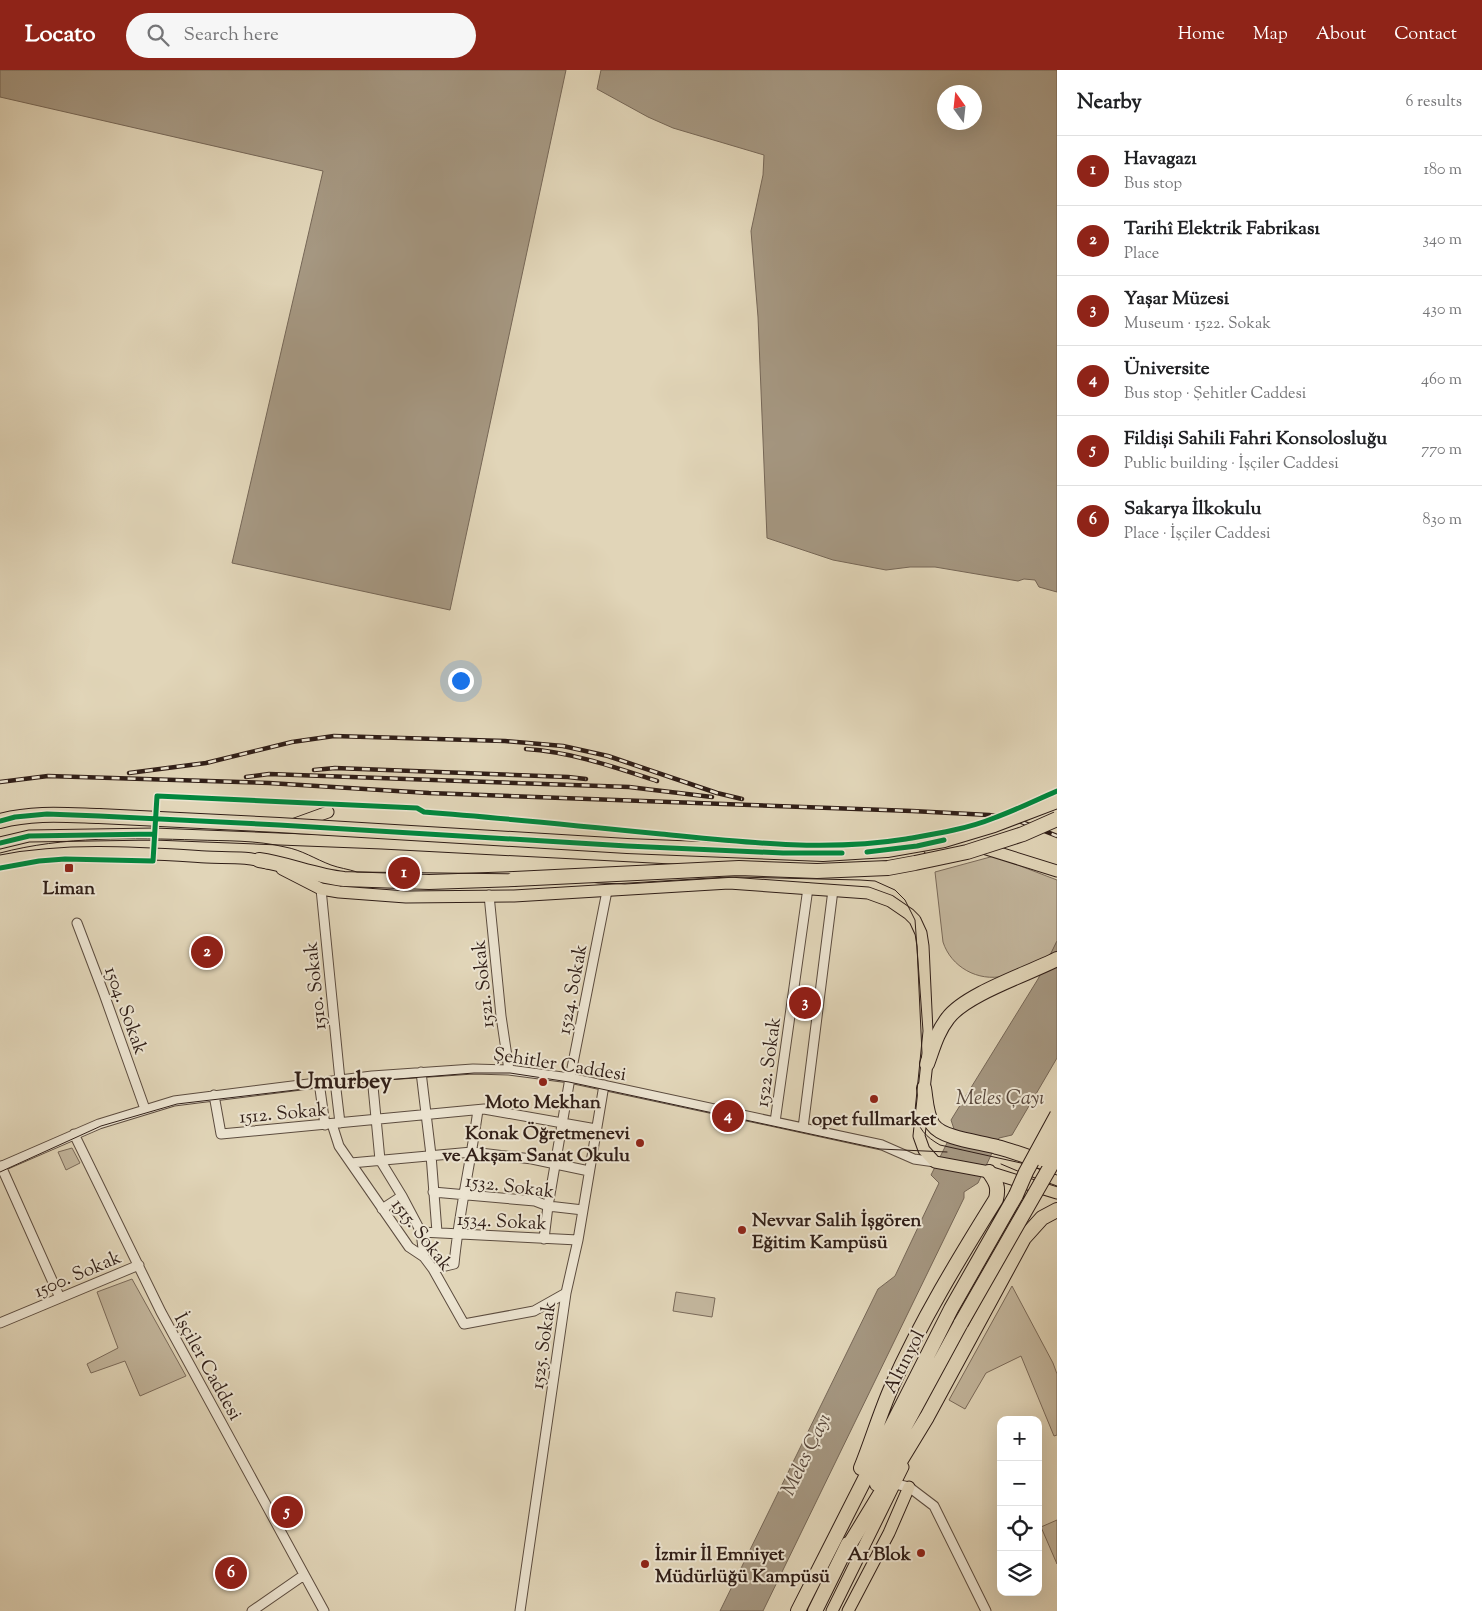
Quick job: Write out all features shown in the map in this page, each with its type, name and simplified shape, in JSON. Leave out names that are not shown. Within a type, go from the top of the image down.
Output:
[{"type":"highway","points":[[0,821],[15,817],[47,814],[99,816],[288,825],[627,846],[823,854],[887,850],[944,840],[994,825],[1057,801]]},
{"type":"highway","points":[[259,860],[344,879],[457,881],[739,868],[817,871],[888,868],[967,852],[1023,834],[1057,819]]},
{"type":"highway","points":[[927,1064],[935,1040],[948,1017],[961,1005],[978,995],[1057,959]]},
{"type":"highway","points":[[924,1088],[931,1121],[938,1131],[996,1146],[1057,1168]]},
{"type":"highway","points":[[1016,1195],[1026,1172],[1057,1115]]},
{"type":"highway","name":"Altınyol","points":[[798,1611],[951,1309],[1016,1195],[1057,1136]]},
{"type":"highway","name":"Altınyol","points":[[815,1611],[898,1441],[961,1323],[1057,1155]]},
{"type":"highway","points":[[842,1522],[846,1498],[864,1460],[892,1387],[922,1324],[956,1262],[996,1200],[997,1183],[988,1172]]},
{"type":"highway","points":[[845,1552],[927,1417],[1024,1238],[1042,1218],[1057,1210]]},
{"type":"main road","points":[[255,837],[328,812]]},
{"type":"main road","points":[[0,843],[39,835],[160,834],[691,859],[800,862],[855,862],[895,859],[974,846],[1057,870]]},
{"type":"main road","points":[[0,861],[59,853],[86,852],[259,860],[321,889],[339,892],[406,896],[514,896],[729,883],[868,893],[890,901],[902,908],[915,920],[921,933],[925,962],[928,1044],[919,1136],[924,1150],[935,1162]]},
{"type":"main road","name":"Şehitler Caddesi","points":[[935,1162],[988,1172],[1057,1193]]},
{"type":"main road","points":[[832,1611],[927,1417]]},
{"type":"main road","points":[[848,1611],[889,1533],[909,1486]]},
{"type":"street","name":"1522. Sokak","points":[[775,1122],[808,888]]},
{"type":"street","name":"1510. Sokak","points":[[321,889],[338,1080],[332,1124]]},
{"type":"street","points":[[803,1128],[833,890]]},
{"type":"street","name":"1524. Sokak","points":[[544,1239],[570,1078],[607,891]]},
{"type":"street","name":"1521. Sokak","points":[[489,895],[501,1016],[509,1070]]},
{"type":"street","name":"1504. Sokak","points":[[77,923],[145,1109]]},
{"type":"street","name":"Şehitler Caddesi","points":[[0,1167],[99,1124],[174,1101],[372,1076],[473,1068],[509,1070],[570,1078],[885,1146],[914,1159],[935,1162]]},
{"type":"street","points":[[421,1072],[431,1155],[437,1232]]},
{"type":"street","points":[[372,1076],[380,1160],[421,1232],[424,1257]]},
{"type":"street","name":"1515. Sokak","points":[[319,1082],[339,1146],[408,1247],[424,1257],[433,1268],[464,1324],[534,1311],[566,1293]]},
{"type":"street","name":"1525. Sokak","points":[[520,1611],[566,1293],[578,1240],[604,1085]]},
{"type":"street","name":"1512. Sokak","points":[[214,1095],[221,1134],[484,1109],[596,1128]]},
{"type":"street","points":[[433,1268],[454,1264],[457,1234],[478,1110]]},
{"type":"street","name":"İşçiler Caddesi","points":[[74,1134],[140,1265],[161,1312],[324,1611]]},
{"type":"street","points":[[351,1163],[472,1152],[532,1159],[589,1172]]},
{"type":"street","points":[[0,1167],[60,1298]]},
{"type":"street","name":"1532. Sokak","points":[[433,1192],[535,1201],[548,1206],[583,1210]]},
{"type":"street","points":[[382,1209],[402,1196]]},
{"type":"street","name":"1534. Sokak","points":[[421,1232],[578,1240]]},
{"type":"street","name":"1500. Sokak","points":[[0,1323],[140,1265]]},
{"type":"street","points":[[895,1484],[909,1486],[934,1506],[986,1611]]},
{"type":"street","points":[[252,1611],[304,1575]]},
{"type":"shaded area","points":[[994,856],[1057,880],[1057,941],[1050,956],[1004,976],[985,977],[967,971],[952,959],[947,951],[943,942],[935,872]]},
{"type":"shaded area","points":[[72,1148],[80,1163],[66,1170],[58,1152]]},
{"type":"shaded area","points":[[132,1279],[186,1376],[140,1396],[125,1361],[91,1373],[87,1364],[118,1348],[97,1292]]},
{"type":"shaded area","points":[[1012,1286],[1057,1374],[1057,1435],[1054,1436],[1021,1356],[986,1373],[965,1409],[949,1400]]},
{"type":"shaded area","points":[[676,1292],[715,1298],[712,1317],[673,1311]]},
{"type":"shaded area","points":[[1057,1520],[1057,1564],[1042,1529],[1042,1527]]},
{"type":"water","points":[[0,70],[566,70],[450,610],[232,563],[323,171],[0,97]]},
{"type":"water","points":[[601,70],[1057,70],[1057,592],[1039,587],[1035,580],[1024,579],[1018,581],[935,567],[910,567],[886,570],[833,560],[767,538],[758,317],[751,231],[763,175],[764,155],[673,128],[648,117],[597,89]]},
{"type":"water","name":"Meles Çayı","points":[[1057,941],[1057,1058],[1012,1135],[999,1138],[978,1183],[964,1192],[964,1198],[763,1611],[720,1611],[878,1289],[895,1276],[939,1183],[931,1175],[954,1129],[951,1120],[1038,979]]},
{"type":"tram line","points":[[0,853],[24,847],[98,839],[230,841],[263,843],[291,848],[331,865],[357,872],[528,874],[598,883],[625,884],[736,877],[875,881],[895,890],[905,900],[915,920],[923,1031],[915,1111],[920,1127],[930,1139],[940,1145],[1021,1163],[1057,1175]]},
{"type":"tram line","points":[[0,1172],[101,1126],[177,1104],[372,1081],[474,1073],[510,1073],[569,1082],[880,1149],[947,1152]]},
{"type":"tram line","points":[[1001,1164],[1057,1186]]},
{"type":"railway","points":[[129,773],[206,763],[292,742],[334,736],[505,741],[563,746],[608,756],[717,793],[742,799]]},
{"type":"railway","points":[[526,749],[560,753],[657,781]]},
{"type":"railway","points":[[314,770],[335,768],[586,779]]},
{"type":"railway","points":[[246,777],[269,774],[629,787],[712,797]]},
{"type":"railway","points":[[0,782],[48,776],[269,783],[429,793],[912,811],[989,815],[1014,819],[1057,836]]},
{"type":"cycle path","points":[[0,868],[39,861],[65,859],[153,861],[157,796],[417,808],[424,812],[722,840],[845,845],[876,843],[951,831],[994,818],[1057,791]]},
{"type":"cycle path","points":[[0,821],[15,817],[47,814],[279,825],[627,846],[783,853],[842,853]]},
{"type":"cycle path","points":[[0,843],[29,836],[154,834]]},
{"type":"cycle path","points":[[867,852],[917,846],[944,840]]},
{"type":"place","name":"Liman","points":[[69,868]]},
{"type":"place","name":"Havagazı","points":[[404,873]]},
{"type":"place","name":"Tarihî Elektrik Fabrikası","points":[[207,952]]},
{"type":"place","name":"Yaşar Müzesi","points":[[805,1003]]},
{"type":"place","name":"Moto Mekhan","points":[[543,1082]]},
{"type":"place","name":"opet fullmarket","points":[[874,1099]]},
{"type":"place","name":"Üniversite","points":[[728,1116]]},
{"type":"place","name":"Konak Öğretmenevi ve Akşam Sanat Okulu","points":[[640,1143]]},
{"type":"place","name":"Nevvar Salih İşgören Eğitim Kampüsü","points":[[742,1230]]},
{"type":"place","name":"Fildişi Sahili Fahri Konsolosluğu","points":[[287,1512]]},
{"type":"place","name":"A1 Blok","points":[[921,1553]]},
{"type":"place","name":"İzmir İl Emniyet Müdürlüğü Kampüsü","points":[[645,1564]]},
{"type":"place","name":"Sakarya İlkokulu","points":[[231,1573]]},
{"type":"district","name":"Umurbey","points":[[343,1080]]}]
